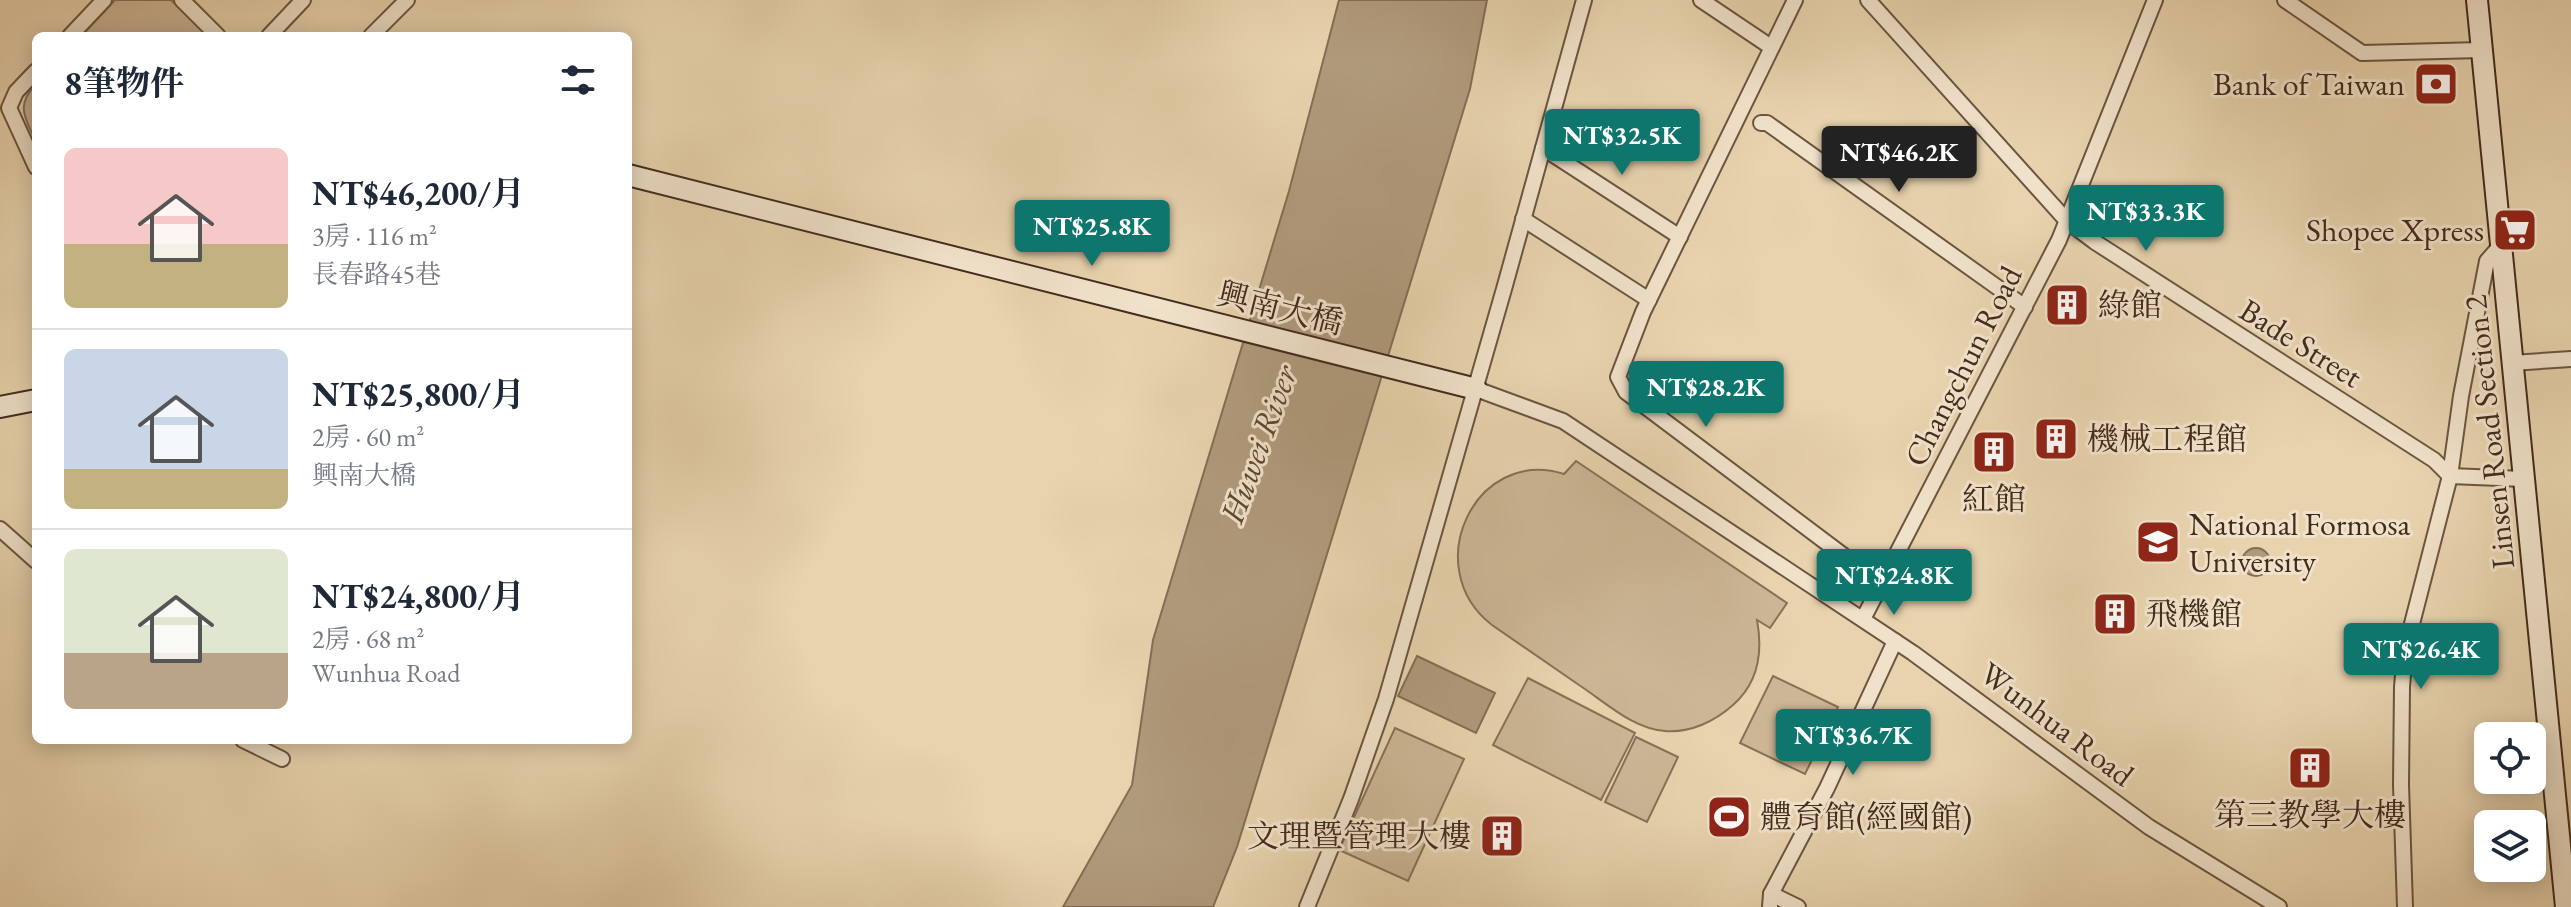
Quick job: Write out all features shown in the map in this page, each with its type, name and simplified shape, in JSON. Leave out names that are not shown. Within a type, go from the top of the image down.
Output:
[{"type":"main road","name":"Linsen Road Section 2","points":[[2477,0],[2524,479],[2563,797],[2566,907]]},
{"type":"main road","name":"興南大橋","points":[[632,176],[1476,389]]},
{"type":"main road","points":[[0,407],[32,401]]},
{"type":"street","points":[[74,32],[104,0]]},
{"type":"street","points":[[182,0],[214,32]]},
{"type":"street","points":[[273,32],[303,0]]},
{"type":"street","points":[[375,32],[407,0]]},
{"type":"street","points":[[1307,907],[1351,799],[1386,699],[1584,0]]},
{"type":"street","points":[[1701,0],[1771,47]]},
{"type":"street","points":[[1795,0],[1649,300],[1618,377],[1626,392],[1880,583]]},
{"type":"street","name":"Changchun Road","points":[[1863,619],[2067,221],[2155,0]]},
{"type":"street","points":[[2285,0],[2362,53],[2481,50]]},
{"type":"street","name":"Bade Street","points":[[1874,2],[2067,221],[2205,315],[2434,460],[2450,476]]},
{"type":"street","points":[[32,75],[4,103],[32,159]]},
{"type":"street","points":[[1761,123],[1767,123],[2025,307]]},
{"type":"street","points":[[1543,148],[1680,237]]},
{"type":"street","points":[[1523,219],[1649,300]]},
{"type":"street","points":[[2405,907],[2401,771],[2405,651],[2450,476],[2461,396],[2487,261],[2501,245]]},
{"type":"street","points":[[2512,363],[2571,359]]},
{"type":"street","name":"Wunhua Road","points":[[1476,389],[1563,421],[1895,641],[2149,827],[2279,907]]},
{"type":"street","points":[[2450,476],[2524,479]]},
{"type":"street","points":[[0,529],[32,557]]},
{"type":"street","points":[[1763,907],[1771,900],[1827,788],[1895,641]]},
{"type":"street","points":[[251,744],[282,759]]},
{"type":"street","points":[[1771,900],[1798,907]]},
{"type":"shaded area","points":[[115,0],[171,0],[204,32],[85,32]]},
{"type":"shaded area","points":[[32,89],[32,132],[24,112]]},
{"type":"shaded area","points":[[1576,461],[1787,603],[1770,628],[1757,620],[1759,655],[1753,677],[1741,696],[1710,721],[1693,728],[1665,731],[1631,720],[1492,625],[1470,601],[1460,573],[1459,545],[1467,518],[1483,494],[1505,478],[1532,470],[1564,474]]},
{"type":"shaded area","points":[[1773,676],[1838,707],[1805,774],[1740,743]]},
{"type":"shaded area","points":[[1528,678],[1635,733],[1601,800],[1493,745]]},
{"type":"shaded area","points":[[1395,728],[1464,759],[1408,881],[1339,850]]},
{"type":"shaded area","points":[[1636,737],[1678,757],[1647,822],[1605,802]]},
{"type":"water","name":"Huwei River","points":[[1339,0],[1487,0],[1470,89],[1237,847],[1213,907],[1063,907],[1132,785],[1153,640],[1289,191]]},
{"type":"water","points":[[2256,548],[2266,552],[2270,562],[2266,572],[2256,576],[2246,572],[2242,562],[2246,552]]},
{"type":"water","points":[[1417,656],[1495,693],[1476,733],[1398,696]]},
{"type":"place","name":"Bank of Taiwan","points":[[2436,84]]},
{"type":"place","name":"Shopee Xpress","points":[[2515,230]]},
{"type":"place","name":"綠館","points":[[2067,305]]},
{"type":"place","name":"機械工程館","points":[[2056,439]]},
{"type":"place","name":"紅館","points":[[1994,452]]},
{"type":"place","name":"National Formosa University","points":[[2158,542]]},
{"type":"place","name":"飛機館","points":[[2115,614]]},
{"type":"place","name":"第三教學大樓","points":[[2310,768]]},
{"type":"place","name":"體育館(經國館)","points":[[1729,817]]},
{"type":"place","name":"文理暨管理大樓","points":[[1502,836]]}]
